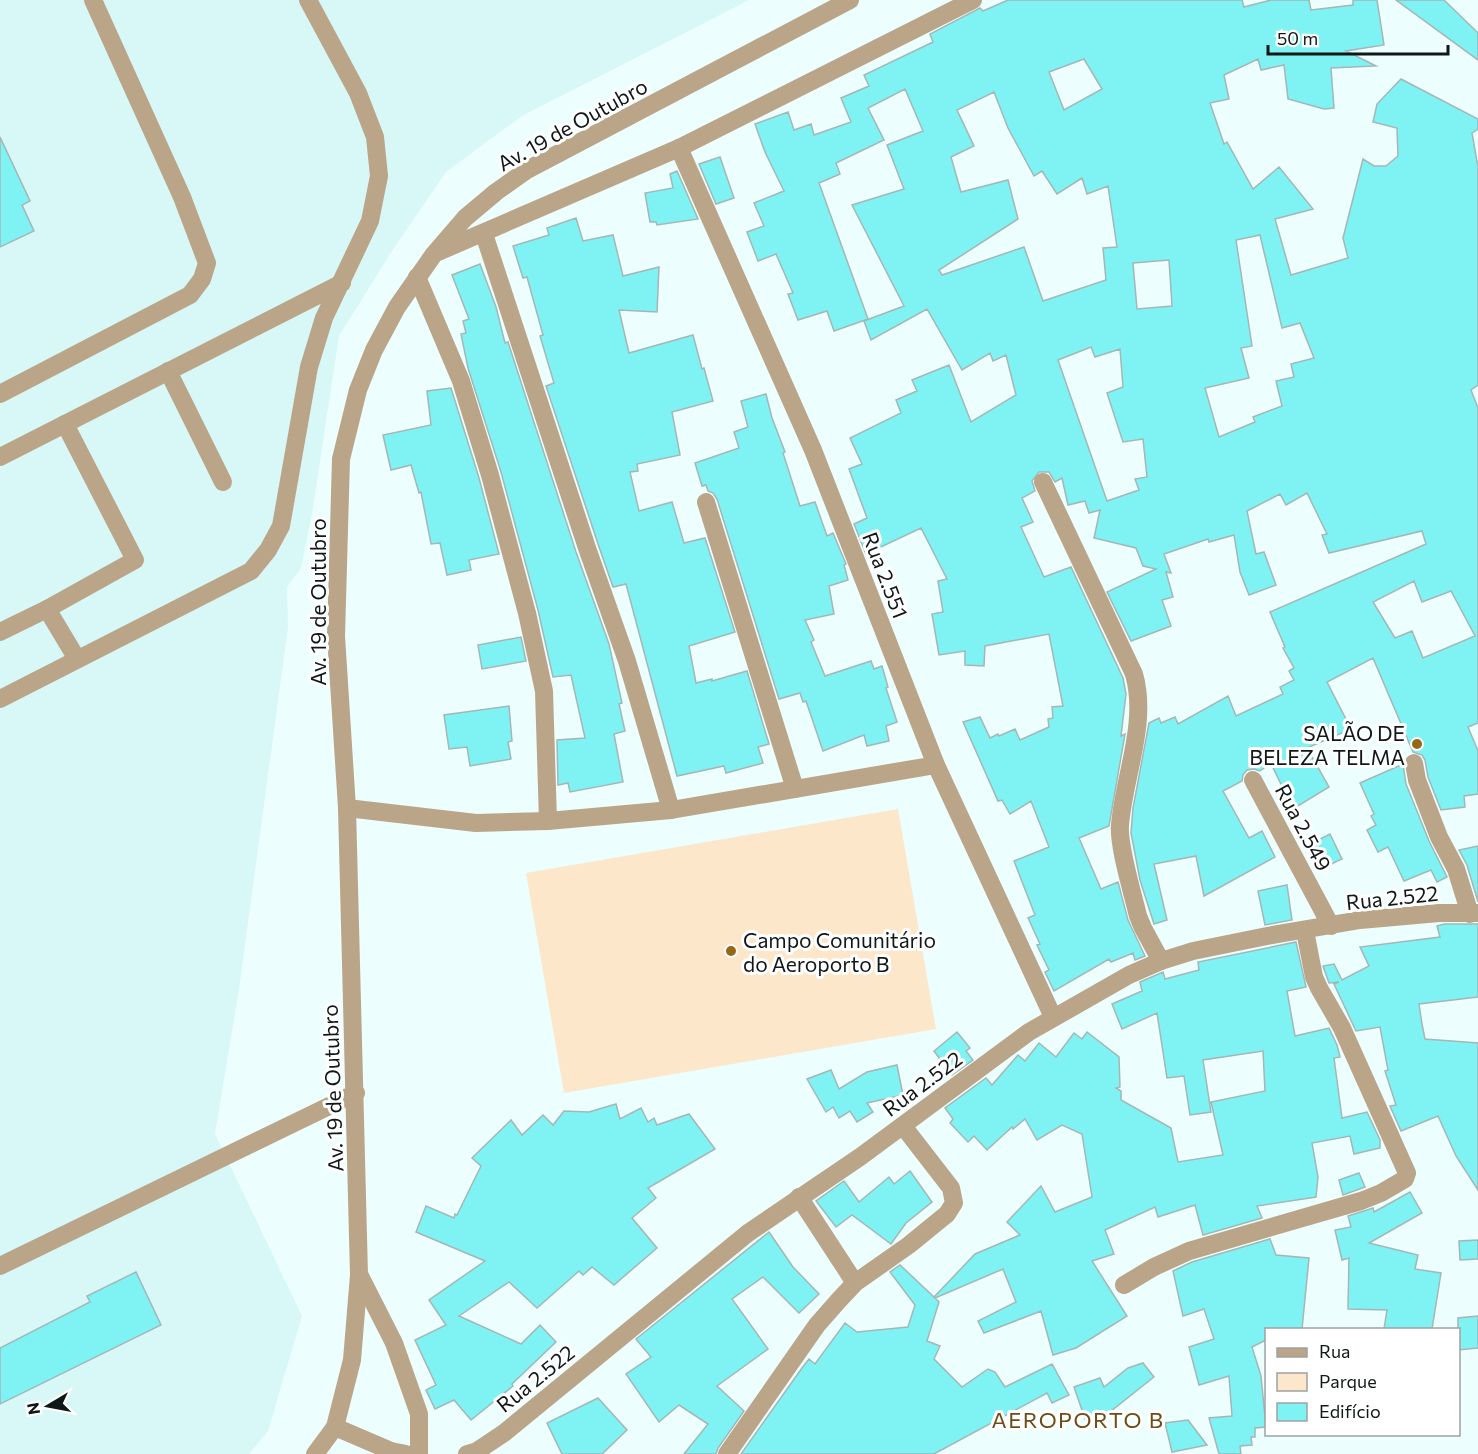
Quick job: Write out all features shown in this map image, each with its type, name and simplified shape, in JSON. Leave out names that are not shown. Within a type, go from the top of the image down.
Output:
[{"type":"street","points":[[0,394],[190,295],[202,279],[207,263],[182,197],[93,0]]},
{"type":"street","points":[[0,699],[251,572],[268,550],[281,526],[309,367],[324,318],[370,221],[379,176],[375,136],[358,93],[308,0]]},
{"type":"street","name":"Av. 19 de Outubro","points":[[315,1454],[335,1427],[352,1360],[359,1275],[347,808],[336,636],[341,459],[358,390],[374,350],[397,306],[417,277],[465,219],[496,192],[527,170],[850,0]]},
{"type":"street","points":[[434,254],[679,148],[974,0]]},
{"type":"street","name":"Rua 2.551","points":[[679,148],[813,450],[936,765],[1053,1017]]},
{"type":"street","points":[[483,234],[620,642],[671,810]]},
{"type":"street","points":[[417,277],[461,381],[490,475],[527,613],[543,691],[548,821]]},
{"type":"street","points":[[0,457],[342,283]]},
{"type":"street","points":[[168,371],[223,482]]},
{"type":"street","points":[[0,632],[47,609],[135,560],[65,424]]},
{"type":"street","points":[[1043,482],[1134,674],[1138,688],[1139,711],[1119,828],[1138,916],[1161,961]]},
{"type":"street","points":[[706,502],[795,789]]},
{"type":"street","points":[[47,609],[77,659]]},
{"type":"street","points":[[1414,762],[1417,780],[1439,837],[1456,869],[1474,913]]},
{"type":"street","points":[[347,808],[476,823],[548,821],[671,810],[936,765]]},
{"type":"street","name":"Rua 2.549","points":[[1253,780],[1331,926]]},
{"type":"street","name":"Rua 2.522","points":[[467,1454],[504,1433],[748,1233],[903,1126],[1000,1053],[1053,1017],[1130,975],[1161,961],[1193,951],[1267,936],[1360,920],[1439,913],[1474,913]]},
{"type":"street","points":[[1124,1285],[1154,1267],[1189,1251],[1361,1201],[1405,1179],[1407,1173],[1398,1152],[1342,1028],[1314,977],[1305,931]]},
{"type":"street","points":[[0,1266],[356,1093]]},
{"type":"street","points":[[727,1454],[817,1325],[855,1283],[909,1245],[947,1214],[954,1203],[951,1188],[903,1126]]},
{"type":"street","points":[[799,1197],[855,1283]]},
{"type":"street","points":[[359,1275],[394,1343],[419,1414],[419,1454]]},
{"type":"street","points":[[335,1427],[391,1451],[406,1454]]},
{"type":"shaded area","points":[[0,0],[749,0],[522,116],[446,172],[392,251],[339,336],[312,514],[301,568],[287,587],[288,627],[239,989],[215,1134],[302,1316],[268,1431],[249,1454],[0,1454]]},
{"type":"green space","name":"Campo Comunitário do Aeroporto B","points":[[898,809],[936,1029],[564,1093],[526,873]]},
{"type":"building","points":[[1008,0],[1242,0],[1244,7],[1271,0],[1309,0],[1311,10],[1353,5],[1353,0],[1377,0],[1384,45],[1346,51],[1376,66],[1331,68],[1334,108],[1324,109],[1288,99],[1284,65],[1261,70],[1258,59],[1224,75],[1229,99],[1210,103],[1224,144],[1227,142],[1253,189],[1279,167],[1313,209],[1275,219],[1291,275],[1348,258],[1343,238],[1363,159],[1374,166],[1386,166],[1398,156],[1397,128],[1373,122],[1377,104],[1401,79],[1478,119],[1478,129],[1472,133],[1478,167],[1478,385],[1471,390],[1478,408],[1478,723],[1468,727],[1478,751],[1478,794],[1464,796],[1465,807],[1441,810],[1428,777],[1425,760],[1422,755],[1413,752],[1373,658],[1327,682],[1351,729],[1307,748],[1329,787],[1293,809],[1264,749],[1261,750],[1264,768],[1260,771],[1247,770],[1242,781],[1223,791],[1249,838],[1262,831],[1275,857],[1204,896],[1196,856],[1154,864],[1167,920],[1154,924],[1140,880],[1131,833],[1133,808],[1149,723],[1159,718],[1161,723],[1175,717],[1178,724],[1228,696],[1236,716],[1283,694],[1280,687],[1294,680],[1289,671],[1294,668],[1283,648],[1285,647],[1270,612],[1426,544],[1422,531],[1329,553],[1322,535],[1327,534],[1307,493],[1286,505],[1280,494],[1247,511],[1256,554],[1264,552],[1276,585],[1249,595],[1240,572],[1234,535],[1209,542],[1208,539],[1164,554],[1171,573],[1166,572],[1173,597],[1162,600],[1171,626],[1131,641],[1107,592],[1156,569],[1143,566],[1136,548],[1094,538],[1100,510],[1089,513],[1085,501],[1068,505],[1062,478],[1055,482],[1049,472],[1039,472],[1032,481],[1035,491],[1022,498],[1033,522],[1021,527],[1044,577],[1071,567],[1123,678],[1126,694],[1121,736],[1125,734],[1109,826],[1079,838],[1101,889],[1118,882],[1128,920],[1145,956],[1135,960],[1133,953],[1111,962],[1109,959],[1054,991],[1045,972],[1049,970],[1037,945],[1040,944],[1028,918],[1035,915],[1014,861],[1049,847],[1031,801],[1010,814],[1002,800],[998,801],[963,722],[980,717],[990,738],[1015,729],[1020,740],[1049,727],[1048,719],[1053,718],[1052,707],[1063,706],[1049,634],[985,646],[984,666],[965,665],[965,651],[939,655],[932,614],[943,612],[938,581],[947,579],[921,528],[866,554],[854,524],[867,518],[849,469],[862,464],[850,438],[901,413],[896,400],[917,391],[912,380],[949,365],[971,422],[1016,395],[1006,355],[993,361],[990,353],[962,370],[927,309],[871,340],[864,321],[904,306],[852,205],[904,189],[887,145],[923,131],[905,89],[868,108],[884,140],[836,163],[840,174],[819,183],[868,319],[834,331],[827,311],[798,320],[788,294],[793,293],[776,254],[758,261],[747,232],[764,226],[754,203],[784,191],[765,152],[755,124],[788,112],[794,130],[811,124],[814,135],[851,122],[841,98],[869,86],[864,75],[933,42],[930,34],[980,8],[983,11]],"holes":[[[1084,59],[1102,89],[1064,110],[1049,72]],[[994,92],[1008,128],[1034,176],[1042,171],[1057,194],[1082,178],[1087,194],[1108,186],[1117,247],[1103,248],[1106,280],[1043,301],[1024,247],[942,275],[939,270],[1018,219],[1008,180],[961,192],[951,157],[974,146],[957,110]],[[1260,235],[1282,328],[1300,323],[1314,358],[1291,364],[1294,377],[1276,381],[1282,406],[1253,417],[1255,422],[1219,437],[1205,388],[1249,378],[1241,348],[1252,346],[1236,240]],[[1169,260],[1172,306],[1137,309],[1133,263]],[[1091,347],[1095,357],[1120,349],[1123,387],[1107,393],[1123,442],[1143,439],[1147,477],[1135,479],[1139,490],[1107,501],[1058,360]],[[1414,581],[1422,602],[1451,591],[1475,636],[1423,658],[1412,631],[1395,638],[1373,602]]]},
{"type":"building","points":[[1396,0],[1444,0],[1478,33],[1478,60]]},
{"type":"building","points":[[0,137],[30,201],[22,205],[34,231],[0,247]]},
{"type":"building","points":[[720,157],[734,198],[716,204],[699,164]]},
{"type":"building","points":[[677,171],[698,219],[657,225],[656,222],[650,222],[645,193],[673,188],[670,174]]},
{"type":"building","points":[[576,218],[583,241],[613,235],[623,276],[659,267],[657,312],[619,310],[629,353],[693,335],[713,401],[672,412],[680,455],[637,464],[638,471],[630,472],[639,511],[672,502],[684,543],[705,538],[735,632],[689,646],[696,683],[747,671],[769,744],[758,747],[763,763],[726,773],[724,766],[677,776],[626,584],[613,587],[546,386],[554,383],[540,336],[543,335],[527,277],[523,278],[513,246],[549,235],[547,228]]},
{"type":"building","points":[[480,264],[609,644],[622,703],[619,704],[625,731],[614,734],[623,782],[570,792],[568,783],[558,785],[557,740],[585,738],[571,675],[553,677],[538,610],[501,472],[468,368],[461,334],[466,333],[463,321],[469,319],[452,275]]},
{"type":"building","points":[[451,388],[479,478],[499,554],[469,560],[471,570],[447,575],[440,543],[431,544],[421,492],[419,493],[411,465],[391,470],[383,435],[431,425],[427,391]]},
{"type":"building","points":[[766,394],[800,506],[815,502],[827,536],[833,533],[846,564],[844,565],[848,580],[829,586],[834,614],[805,620],[814,640],[811,642],[825,676],[871,661],[874,669],[882,666],[888,687],[886,688],[897,722],[886,726],[889,741],[867,746],[864,735],[823,751],[806,701],[803,702],[800,693],[779,699],[717,499],[713,493],[708,491],[706,485],[702,486],[695,463],[739,448],[734,432],[748,427],[741,401]]},
{"type":"building","points":[[521,637],[526,661],[482,669],[478,645]]},
{"type":"building","points":[[509,706],[512,741],[508,742],[511,759],[470,766],[467,747],[449,749],[444,715]]},
{"type":"building","points":[[1403,764],[1406,784],[1429,841],[1447,877],[1437,882],[1431,870],[1404,881],[1388,847],[1378,852],[1367,830],[1376,825],[1371,816],[1374,814],[1360,783]]},
{"type":"building","points":[[1330,834],[1342,859],[1325,867],[1314,842]]},
{"type":"building","points":[[1478,846],[1478,902],[1467,865],[1459,850]]},
{"type":"building","points":[[1287,885],[1292,920],[1265,925],[1258,891]]},
{"type":"building","points":[[1478,924],[1478,997],[1419,1004],[1425,1039],[1478,1043],[1478,1190],[1456,1156],[1438,1116],[1401,1131],[1390,1106],[1396,1105],[1385,1071],[1388,1070],[1380,1027],[1356,1031],[1334,984],[1339,982],[1329,983],[1323,966],[1334,964],[1342,980],[1369,966],[1360,947],[1440,937],[1437,926]]},
{"type":"building","points":[[1296,942],[1306,987],[1287,991],[1295,1036],[1329,1028],[1340,1057],[1334,1058],[1342,1118],[1367,1112],[1380,1140],[1380,1148],[1354,1154],[1350,1136],[1312,1143],[1318,1177],[1316,1197],[1257,1206],[1262,1218],[1203,1235],[1195,1205],[1158,1217],[1155,1207],[1105,1230],[1114,1254],[1092,1261],[1127,1316],[1076,1348],[1053,1355],[1041,1311],[984,1333],[978,1321],[1016,1302],[1003,1269],[935,1298],[939,1302],[927,1341],[940,1346],[934,1359],[962,1387],[988,1369],[995,1372],[1005,1387],[1052,1364],[1069,1395],[1052,1403],[1047,1393],[934,1454],[741,1454],[809,1359],[815,1364],[845,1323],[857,1332],[908,1327],[915,1305],[890,1272],[900,1265],[934,1297],[975,1254],[1020,1235],[1007,1222],[1041,1186],[1055,1212],[1092,1197],[1082,1134],[1062,1125],[1037,1140],[1025,1119],[1013,1129],[1012,1127],[987,1150],[974,1136],[968,1142],[950,1123],[953,1119],[945,1108],[986,1078],[992,1085],[1018,1055],[1025,1061],[1039,1043],[1056,1057],[1074,1033],[1082,1039],[1087,1032],[1119,1057],[1120,1087],[1116,1088],[1121,1091],[1121,1100],[1171,1128],[1178,1162],[1223,1155],[1211,1102],[1265,1091],[1263,1051],[1203,1060],[1211,1112],[1190,1115],[1184,1076],[1167,1078],[1157,1013],[1122,1029],[1112,1004],[1142,991],[1140,982],[1163,972],[1165,979],[1199,970],[1198,962]]},
{"type":"building","points":[[957,1032],[970,1048],[966,1051],[973,1060],[952,1075],[934,1051]]},
{"type":"building","points":[[897,1065],[903,1095],[867,1103],[873,1112],[857,1122],[850,1111],[839,1118],[833,1107],[826,1112],[807,1079],[831,1070],[839,1089],[867,1072]]},
{"type":"building","points":[[616,1104],[620,1119],[641,1108],[648,1122],[654,1118],[657,1125],[689,1114],[715,1149],[648,1188],[656,1198],[632,1218],[657,1248],[614,1285],[592,1267],[583,1275],[579,1271],[537,1308],[509,1282],[459,1316],[521,1344],[540,1325],[556,1342],[512,1384],[513,1386],[471,1420],[454,1400],[435,1409],[426,1390],[436,1385],[415,1340],[446,1325],[429,1300],[485,1261],[416,1232],[426,1206],[454,1218],[455,1214],[457,1215],[481,1166],[472,1158],[511,1120],[522,1135],[543,1115],[553,1125],[564,1111],[589,1112]]},
{"type":"building","points":[[910,1171],[932,1202],[906,1223],[891,1244],[852,1215],[836,1227],[816,1201],[844,1181],[859,1202],[889,1177],[894,1184]]},
{"type":"building","points":[[1359,1173],[1365,1187],[1343,1195],[1339,1180]]},
{"type":"building","points":[[1410,1192],[1422,1213],[1369,1243],[1418,1255],[1415,1269],[1441,1273],[1432,1328],[1384,1328],[1387,1310],[1348,1309],[1349,1258],[1342,1260],[1335,1230],[1351,1227],[1348,1216],[1373,1208],[1374,1212]]},
{"type":"building","points":[[769,1232],[793,1267],[819,1294],[799,1313],[763,1277],[732,1299],[768,1349],[717,1386],[744,1411],[716,1454],[684,1454],[708,1424],[679,1405],[659,1422],[626,1374],[651,1357],[636,1339]]},
{"type":"building","points":[[1270,1239],[1276,1255],[1309,1258],[1302,1328],[1265,1328],[1265,1340],[1252,1347],[1261,1376],[1265,1427],[1255,1428],[1255,1437],[1251,1437],[1252,1445],[1240,1446],[1241,1454],[1219,1454],[1209,1418],[1232,1416],[1229,1376],[1199,1385],[1189,1347],[1214,1339],[1204,1309],[1183,1316],[1173,1271],[1192,1262]]},
{"type":"building","points":[[1478,1240],[1478,1259],[1460,1260],[1459,1241]]},
{"type":"building","points":[[136,1272],[161,1325],[0,1404],[0,1348],[90,1302],[87,1296]]},
{"type":"building","points":[[1478,1316],[1478,1348],[1460,1350],[1458,1318]]},
{"type":"building","points":[[1143,1363],[1154,1377],[1111,1411],[1085,1419],[1074,1387],[1100,1378],[1104,1387],[1128,1368]]},
{"type":"building","points":[[598,1398],[627,1430],[602,1454],[562,1454],[547,1423]]},
{"type":"building","points":[[1188,1420],[1207,1445],[1172,1452],[1165,1423]]},
{"type":"place","name":"SALÃO DE BELEZA TELMA","points":[[1417,744]]},
{"type":"place","name":"Campo Comunitário do Aeroporto B","points":[[731,951]]},
{"type":"district","name":"AEROPORTO B","points":[[1078,1419]]}]
